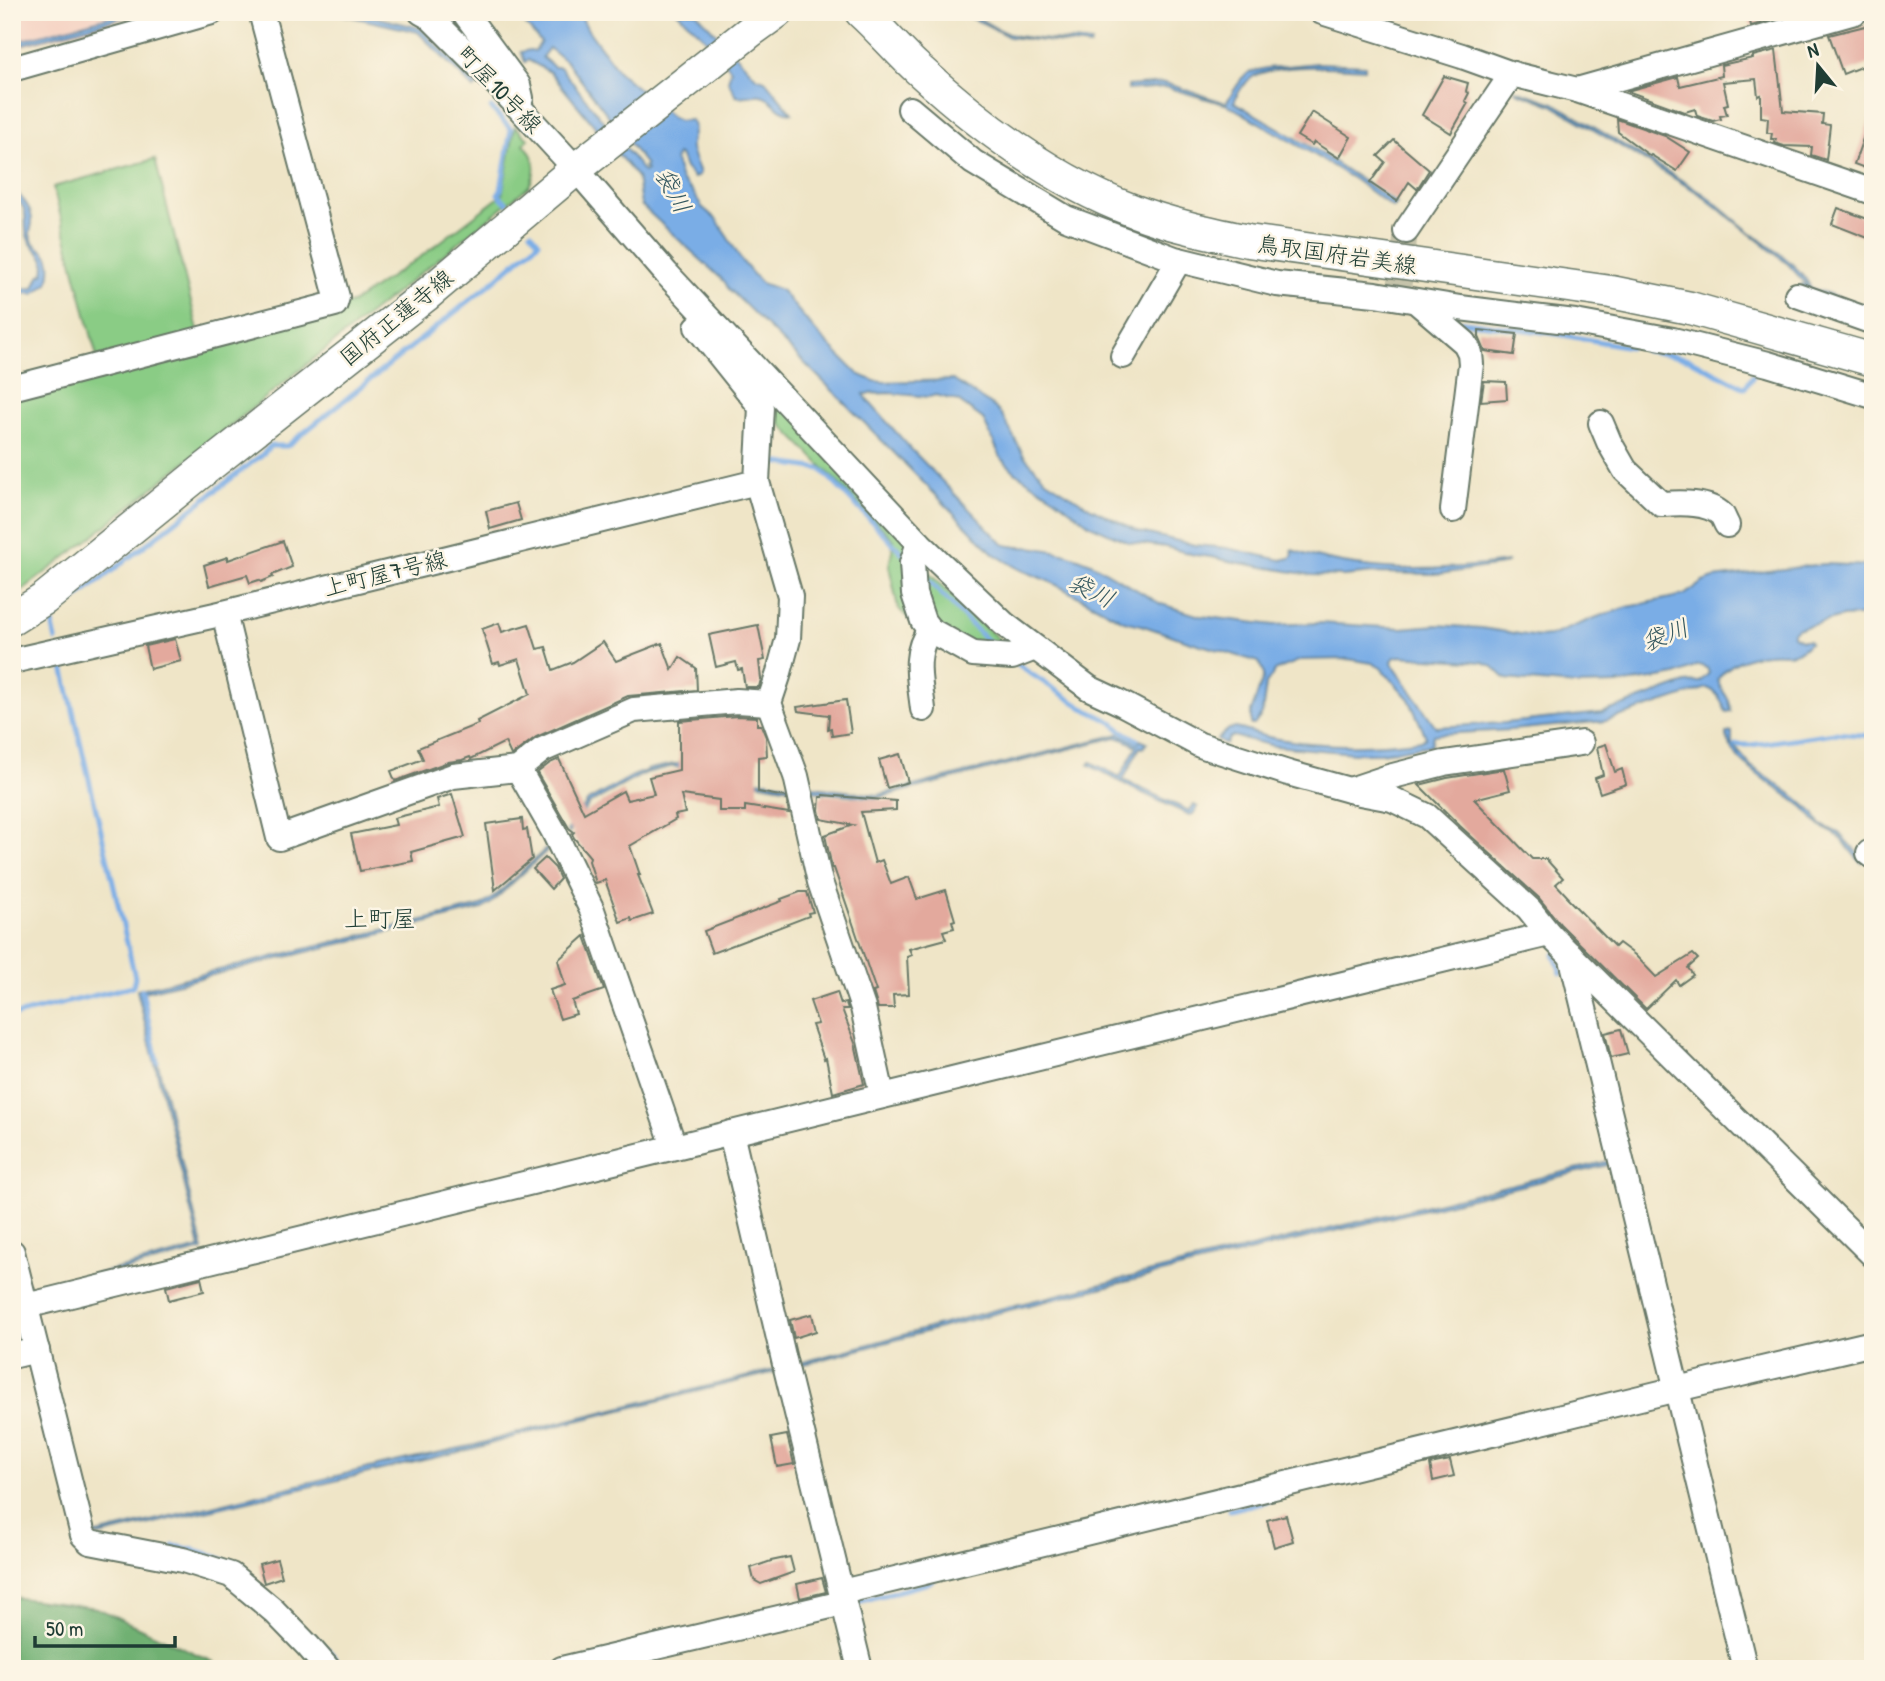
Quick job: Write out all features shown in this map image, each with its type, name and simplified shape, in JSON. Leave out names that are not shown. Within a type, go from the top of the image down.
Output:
[{"type":"main road","name":"国府正蓮寺線","points":[[12,619],[44,599],[425,296],[576,169],[741,38],[778,12]]},
{"type":"main road","name":"鳥取国府岩美線","points":[[862,12],[917,68],[994,134],[1082,187],[1134,211],[1189,228],[1248,241],[1611,292],[1690,309],[1873,360]]},
{"type":"street","points":[[12,69],[212,12]]},
{"type":"street","points":[[12,388],[335,304],[337,297],[261,12]]},
{"type":"street","name":"町屋10号線","points":[[421,12],[430,17],[526,114],[666,273]]},
{"type":"street","points":[[464,12],[518,85],[526,114]]},
{"type":"street","points":[[1322,12],[1512,74],[1577,90],[1873,192]]},
{"type":"street","points":[[1577,90],[1855,12]]},
{"type":"street","points":[[1406,230],[1512,74]]},
{"type":"street","points":[[910,109],[973,162],[1051,210],[1179,260],[1277,284],[1375,294],[1575,322],[1673,340],[1768,364],[1873,396]]},
{"type":"street","points":[[1123,356],[1179,260]]},
{"type":"street","points":[[666,273],[681,306],[761,407],[757,482],[790,596],[788,639],[769,703],[796,776],[820,882],[863,1008],[882,1095]]},
{"type":"street","points":[[666,273],[919,543],[1004,624],[1089,688],[1200,745],[1288,773],[1392,799],[1427,816],[1529,909],[1549,934],[1873,1255]]},
{"type":"street","points":[[1797,295],[1873,322]]},
{"type":"street","points":[[1416,301],[1465,343],[1470,353],[1471,364],[1453,510]]},
{"type":"street","points":[[1601,423],[1625,470],[1661,504],[1689,503],[1710,509],[1722,515],[1727,525]]},
{"type":"street","name":"上町屋7号線","points":[[12,661],[757,482]]},
{"type":"street","points":[[919,543],[912,563],[914,594],[923,621],[930,630],[973,654],[1012,657],[1035,648]]},
{"type":"street","points":[[224,612],[279,838],[453,776],[517,769],[542,750],[634,710],[737,701],[769,703]]},
{"type":"street","points":[[923,709],[918,660],[922,641],[930,630]]},
{"type":"street","points":[[1350,790],[1444,763],[1581,743]]},
{"type":"street","points":[[517,769],[553,830],[592,910],[674,1146]]},
{"type":"street","points":[[26,1306],[1549,934]]},
{"type":"street","points":[[1571,954],[1745,1669]]},
{"type":"street","points":[[731,1133],[783,1360],[860,1669]]},
{"type":"street","points":[[12,1252],[83,1535],[90,1542],[183,1560],[231,1575],[274,1611],[328,1669]]},
{"type":"street","points":[[562,1669],[1677,1389],[1873,1343]]},
{"type":"street","points":[[12,1356],[37,1350]]},
{"type":"shaded area","points":[[12,12],[151,12],[12,49]]},
{"type":"green space","points":[[515,126],[528,139],[524,144],[533,159],[535,169],[529,186],[12,598],[12,393],[352,303],[423,255],[502,195]]},
{"type":"green space","points":[[155,159],[199,334],[98,361],[53,187]]},
{"type":"green space","points":[[689,302],[912,542],[920,630],[898,608],[889,566],[894,540],[770,413]]},
{"type":"green space","points":[[917,562],[1005,645],[980,652],[935,627]]},
{"type":"green space","points":[[12,1597],[97,1608],[214,1662],[219,1669],[12,1669]]},
{"type":"water","points":[[127,12],[143,12],[16,46],[15,42]]},
{"type":"water","points":[[331,12],[354,12],[420,28],[477,86],[474,89],[418,32]]},
{"type":"water","name":"袋川","points":[[535,12],[579,12],[588,30],[619,72],[674,119],[691,120],[694,127],[691,149],[700,173],[694,178],[685,168],[680,155],[677,155],[675,160],[681,180],[693,192],[702,207],[717,220],[742,261],[761,283],[781,290],[818,334],[858,374],[882,382],[953,380],[1002,415],[1024,456],[1046,480],[1091,508],[1140,532],[1281,560],[1290,558],[1293,555],[1292,550],[1345,563],[1399,569],[1454,568],[1508,562],[1439,574],[1311,575],[1128,542],[1090,525],[1016,473],[1001,458],[983,419],[958,401],[936,395],[864,394],[912,450],[1003,544],[1055,551],[1079,558],[1161,604],[1200,616],[1274,625],[1319,623],[1401,628],[1437,625],[1550,636],[1628,607],[1684,595],[1714,578],[1823,564],[1873,566],[1873,615],[1842,617],[1797,629],[1793,636],[1810,642],[1800,651],[1753,656],[1739,661],[1718,679],[1730,705],[1731,711],[1726,712],[1717,694],[1707,688],[1606,721],[1439,734],[1433,735],[1431,745],[1380,753],[1274,746],[1233,736],[1226,744],[1217,739],[1229,729],[1236,728],[1272,738],[1332,745],[1387,744],[1423,740],[1426,737],[1409,699],[1381,668],[1372,663],[1348,659],[1301,660],[1276,670],[1266,684],[1262,714],[1254,725],[1251,725],[1251,712],[1263,678],[1259,662],[1124,621],[994,554],[725,282],[641,205],[637,177],[550,72],[528,60],[525,62],[521,52],[535,51],[541,42],[525,24]],"holes":[[[549,48],[567,62],[646,165],[644,167],[647,170],[644,172],[560,67],[554,67],[542,57]],[[1395,657],[1483,662],[1492,666],[1506,679],[1575,685],[1617,684],[1660,678],[1676,675],[1699,665],[1707,668],[1709,673],[1700,682],[1686,683],[1602,713],[1436,727],[1393,665]]]},
{"type":"water","points":[[677,12],[696,12],[756,77],[765,80],[792,113],[782,110],[761,95],[736,96],[728,81],[731,70],[710,43]]},
{"type":"water","points":[[957,12],[972,15],[1013,35],[1091,43],[1090,46],[1009,37]]},
{"type":"water","points":[[1318,63],[1365,65],[1365,69],[1308,67],[1265,72],[1247,81],[1234,102],[1316,150],[1397,204],[1393,208],[1355,180],[1228,105],[1165,87],[1128,90],[1128,86],[1165,83],[1226,103],[1242,78],[1250,72]]},
{"type":"water","points":[[1516,90],[1554,103],[1701,192],[1799,270],[1811,288],[1873,308],[1873,312],[1800,287],[1802,284],[1807,285],[1788,264],[1700,194],[1552,105]]},
{"type":"water","points":[[12,188],[26,203],[30,212],[32,240],[50,261],[48,283],[34,294],[15,294],[19,289],[34,288],[39,276],[44,273],[45,266],[42,256],[29,241],[24,210]]},
{"type":"water","points":[[1732,732],[1732,744],[1751,766],[1797,798],[1813,812],[1821,825],[1839,833],[1864,860],[1862,863],[1838,836],[1821,827],[1803,807],[1745,764],[1729,744],[1727,733]]},
{"type":"water","points":[[1119,734],[1138,743],[1140,740],[1147,743],[1143,748],[1140,747],[1123,780],[1189,811],[1194,805],[1198,807],[1193,814],[1189,815],[1089,765],[1091,762],[1120,777],[1137,746],[1116,737],[877,798],[812,791],[812,787],[878,795]]},
{"type":"water","points":[[674,764],[689,769],[790,785],[791,788],[687,771],[674,766],[646,773],[589,804],[569,833],[567,831],[588,801],[633,776]]},
{"type":"water","points":[[549,846],[550,848],[482,909],[143,992],[141,994],[203,1250],[34,1293],[30,1291],[200,1248],[137,990],[481,906]]},
{"type":"water","points":[[1609,1161],[1611,1164],[997,1313],[794,1367],[792,1365],[995,1310]]},
{"type":"water","points":[[778,1369],[779,1371],[475,1448],[99,1536],[91,1535],[475,1445]]},
{"type":"building","points":[[1748,12],[1771,12],[1772,20],[1751,26]]},
{"type":"building","points":[[1873,24],[1873,62],[1843,74],[1829,35]]},
{"type":"building","points":[[1776,50],[1783,111],[1823,114],[1822,124],[1830,125],[1826,160],[1811,155],[1812,147],[1784,146],[1775,143],[1776,139],[1771,139],[1772,133],[1767,133],[1768,118],[1761,117],[1761,95],[1758,96],[1756,79],[1723,82],[1728,104],[1724,105],[1727,115],[1713,121],[1697,116],[1695,109],[1685,112],[1627,91],[1678,77],[1680,86],[1722,76],[1721,65]]},
{"type":"building","points":[[1444,76],[1468,83],[1466,91],[1469,93],[1465,101],[1468,103],[1451,133],[1422,115]]},
{"type":"building","points":[[1312,112],[1351,137],[1339,158],[1314,142],[1312,145],[1297,136]]},
{"type":"building","points":[[1873,116],[1873,171],[1854,164]]},
{"type":"building","points":[[1617,119],[1665,136],[1690,152],[1677,171],[1650,156],[1618,132]]},
{"type":"building","points":[[1394,140],[1429,170],[1417,189],[1409,182],[1397,201],[1370,183],[1385,162],[1378,156]]},
{"type":"building","points":[[1838,208],[1873,221],[1873,240],[1832,224]]},
{"type":"building","points":[[1479,330],[1517,334],[1514,355],[1485,351]]},
{"type":"building","points":[[1484,381],[1506,382],[1507,399],[1481,401]]},
{"type":"building","points":[[516,503],[521,520],[490,529],[486,511]]},
{"type":"building","points":[[283,541],[292,567],[261,582],[259,580],[250,583],[247,575],[209,586],[204,565],[228,557],[228,560]]},
{"type":"building","points":[[499,623],[502,632],[529,624],[537,649],[546,647],[553,670],[573,662],[603,642],[616,661],[662,643],[672,670],[680,657],[696,668],[697,690],[628,696],[536,737],[512,755],[505,742],[471,759],[470,757],[448,762],[395,781],[391,771],[423,759],[418,748],[478,724],[477,721],[530,694],[519,659],[500,665],[499,662],[493,664],[482,629]]},
{"type":"building","points":[[758,625],[765,660],[759,661],[759,687],[745,687],[742,669],[738,670],[736,662],[716,667],[709,635]]},
{"type":"building","points":[[175,639],[181,661],[150,669],[145,646]]},
{"type":"building","points":[[846,700],[851,733],[832,736],[831,728],[828,729],[829,715],[798,711],[797,707]]},
{"type":"building","points":[[757,717],[757,725],[761,725],[766,737],[767,756],[758,757],[758,792],[786,797],[789,813],[745,806],[745,811],[719,811],[719,800],[681,795],[685,813],[675,815],[676,819],[630,846],[653,914],[620,922],[605,880],[596,883],[590,857],[574,838],[574,832],[569,828],[537,773],[559,759],[584,813],[623,791],[627,800],[654,794],[649,777],[679,770],[679,721]]},
{"type":"building","points":[[1606,744],[1615,772],[1622,769],[1626,784],[1600,793],[1595,778],[1603,775],[1597,747]]},
{"type":"building","points":[[900,754],[908,782],[887,788],[879,760]]},
{"type":"building","points":[[1504,769],[1510,790],[1474,799],[1532,859],[1546,859],[1563,878],[1556,884],[1615,947],[1619,943],[1656,977],[1693,954],[1698,959],[1688,968],[1693,975],[1679,985],[1676,980],[1646,1009],[1560,924],[1539,898],[1419,785]]},
{"type":"building","points":[[452,794],[465,837],[411,852],[413,861],[360,871],[351,834],[396,825],[394,818],[439,807],[437,799]]},
{"type":"building","points":[[823,795],[896,801],[896,810],[861,812],[875,863],[882,860],[891,884],[909,877],[917,899],[946,890],[955,920],[952,921],[954,928],[943,931],[946,939],[909,949],[912,955],[907,957],[909,994],[893,995],[894,1008],[878,1008],[873,992],[876,991],[832,868],[825,835],[853,825],[821,819],[820,797]]},
{"type":"building","points":[[522,819],[523,830],[527,829],[532,859],[495,890],[486,824]]},
{"type":"building","points":[[545,858],[555,868],[560,879],[551,889],[533,869]]},
{"type":"building","points":[[800,892],[807,892],[813,912],[808,913],[809,916],[712,953],[704,931]]},
{"type":"building","points":[[585,936],[604,990],[572,1001],[576,1014],[560,1019],[550,990],[565,985],[558,960]]},
{"type":"building","points":[[837,992],[841,1004],[846,1003],[848,1009],[842,1009],[855,1043],[864,1084],[833,1093],[826,1058],[824,1059],[812,1025],[818,1024],[810,1001]]},
{"type":"building","points":[[1621,1029],[1628,1054],[1611,1058],[1605,1033]]},
{"type":"building","points":[[201,1278],[204,1291],[169,1300],[166,1287]]},
{"type":"building","points":[[812,1314],[816,1331],[794,1338],[790,1320]]},
{"type":"building","points":[[787,1435],[794,1464],[777,1467],[771,1438]]},
{"type":"building","points":[[1450,1460],[1454,1476],[1433,1481],[1430,1464]]},
{"type":"building","points":[[1286,1515],[1293,1541],[1274,1547],[1267,1520]]},
{"type":"building","points":[[790,1557],[794,1572],[761,1584],[754,1580],[751,1568]]},
{"type":"building","points":[[277,1559],[282,1577],[264,1583],[259,1564]]},
{"type":"building","points":[[822,1578],[826,1592],[800,1598],[797,1584]]},
{"type":"waterway","points":[[491,108],[511,129],[501,190],[498,194],[507,203]]},
{"type":"waterway","points":[[56,640],[51,618],[270,446],[287,446],[489,285],[539,242],[531,232]]},
{"type":"waterway","points":[[1456,321],[1630,347]]},
{"type":"waterway","points":[[1645,350],[1689,359],[1745,388],[1753,376]]},
{"type":"waterway","points":[[767,461],[821,469],[906,557]]},
{"type":"waterway","points":[[920,572],[994,648]]},
{"type":"waterway","points":[[12,1016],[133,986],[135,977],[62,663]]},
{"type":"waterway","points":[[1016,664],[1137,740]]},
{"type":"waterway","points":[[1736,745],[1834,733],[1873,736]]},
{"type":"waterway","points":[[1554,954],[1561,973]]},
{"type":"waterway","points":[[142,990],[157,1062]]},
{"type":"waterway","points":[[1230,1510],[1271,1500]]},
{"type":"waterway","points":[[174,1546],[227,1562]]},
{"type":"waterway","points":[[857,1602],[932,1581]]},
{"type":"waterway","points":[[317,1639],[344,1669]]},
{"type":"tunnel","points":[[1398,298],[1406,231]]},
{"type":"district","name":"上町屋","points":[[380,918]]}]
